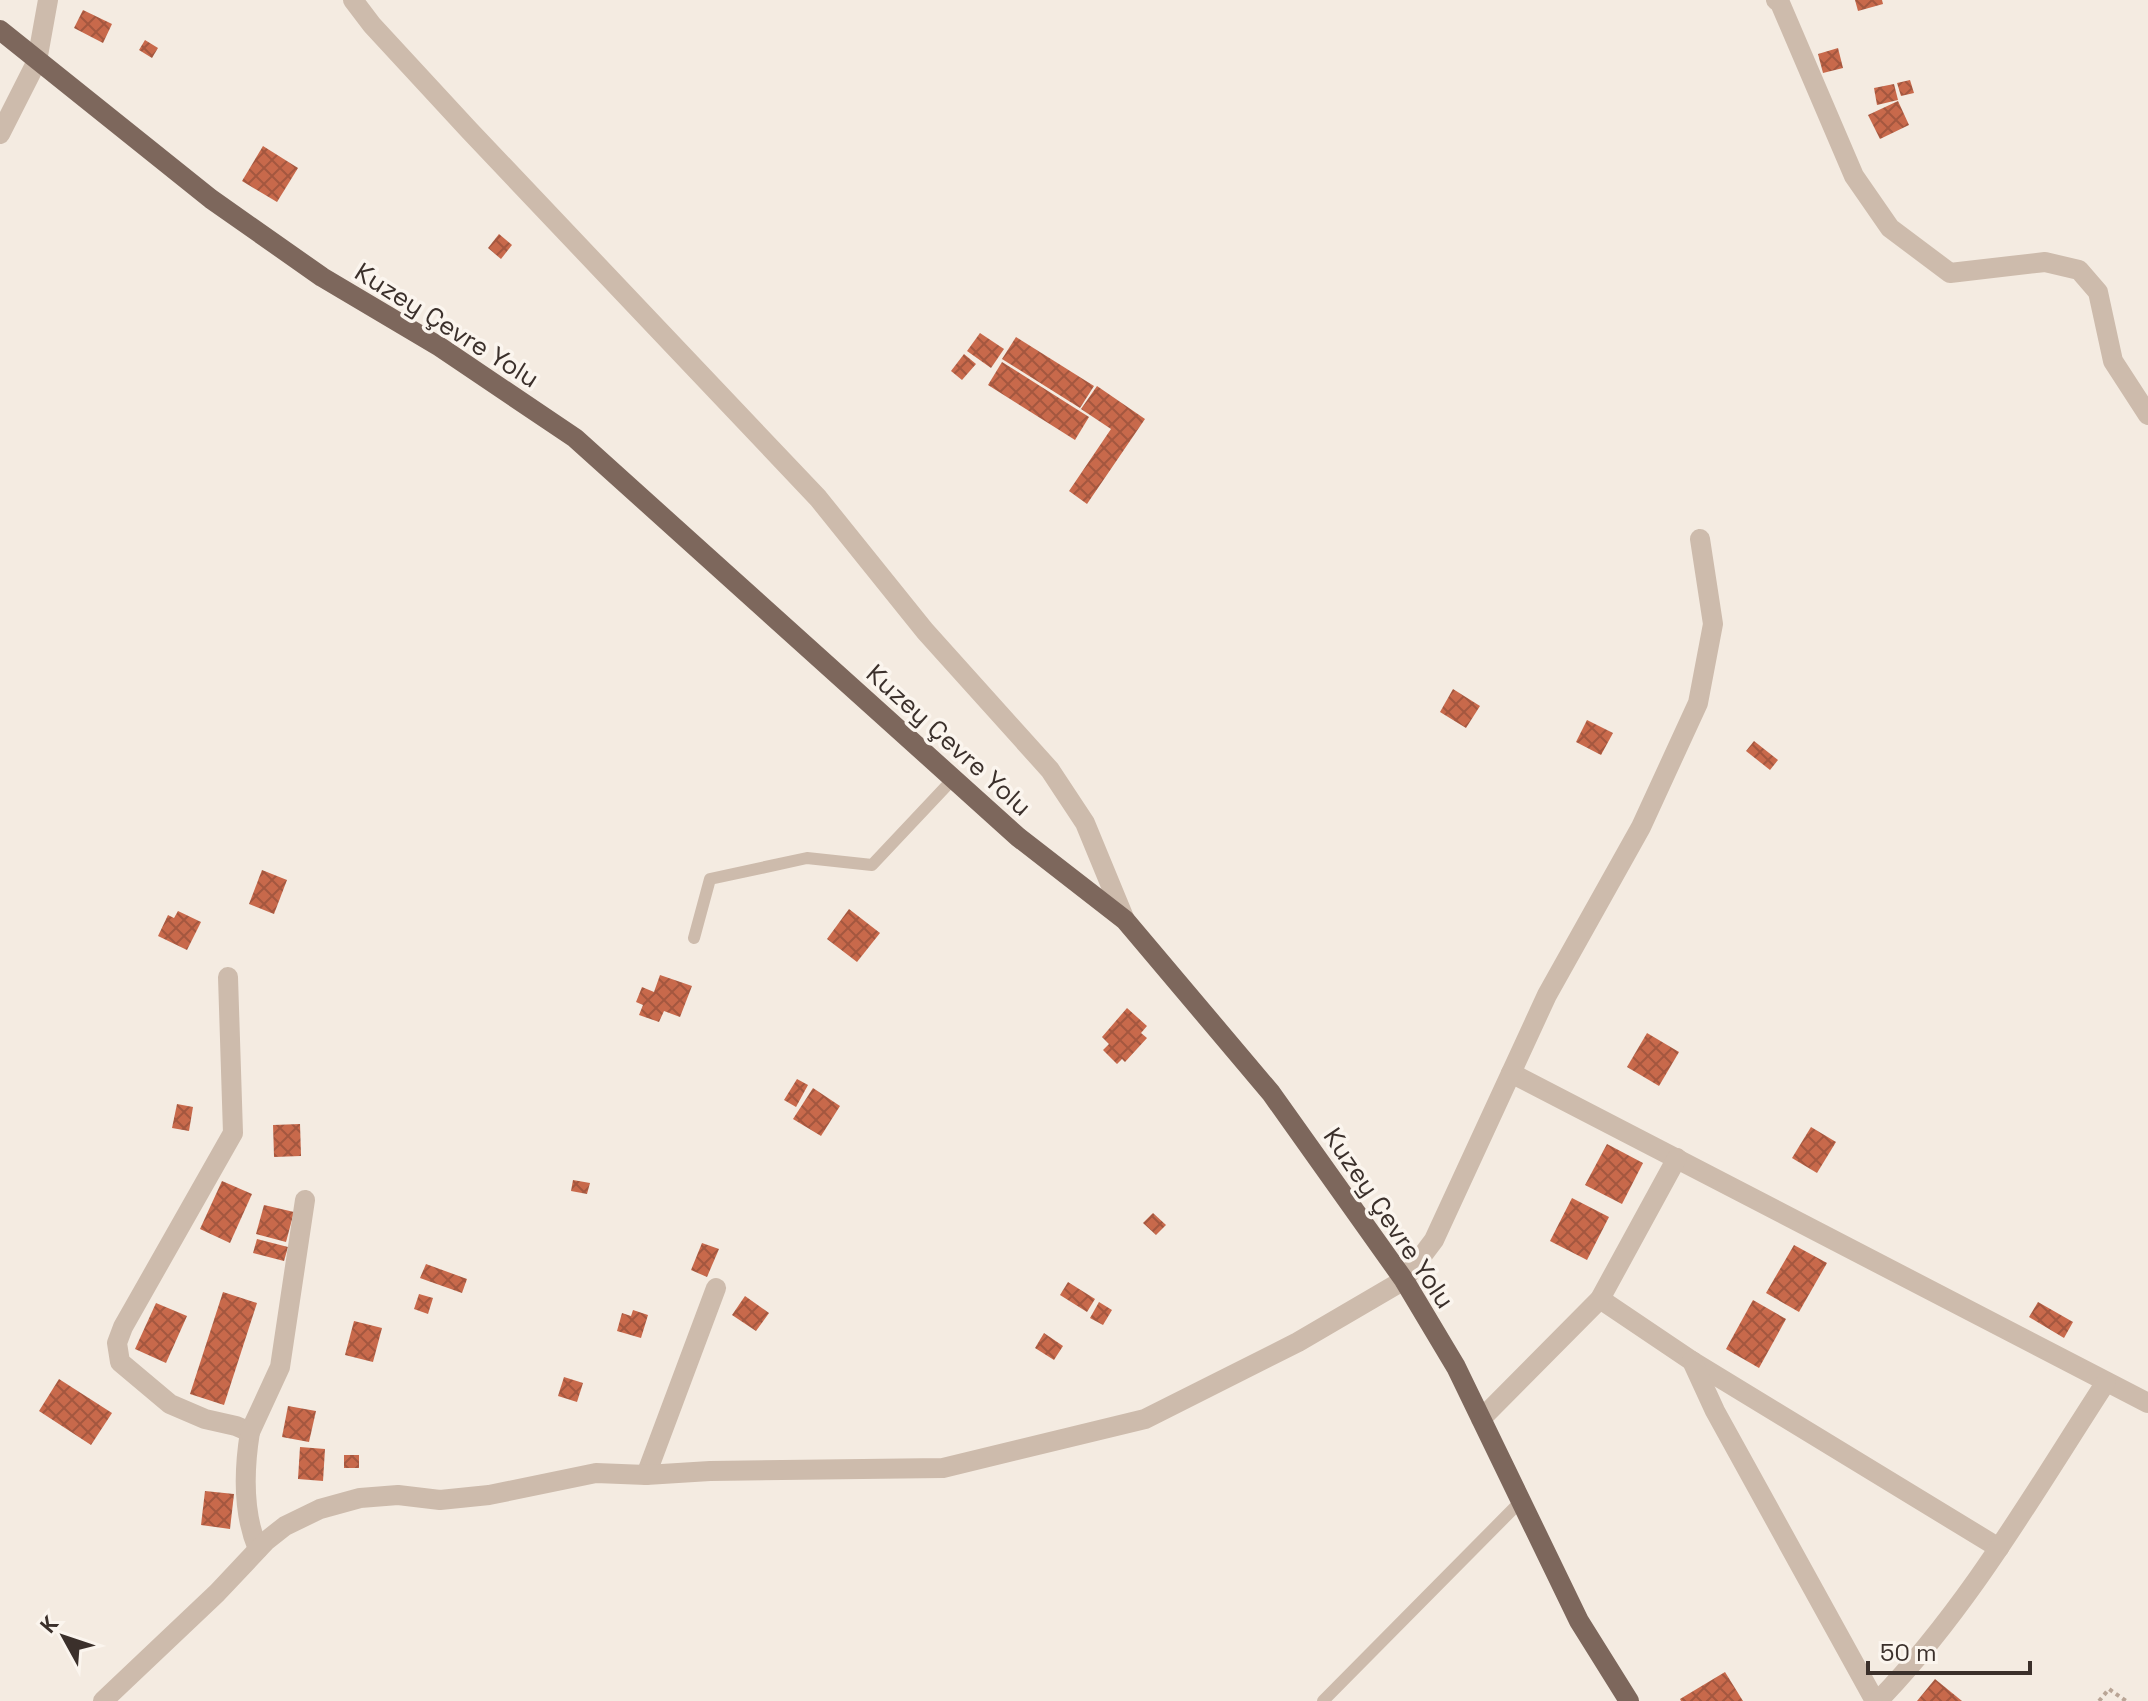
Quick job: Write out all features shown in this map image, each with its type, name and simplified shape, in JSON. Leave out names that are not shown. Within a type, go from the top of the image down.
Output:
[{"type":"main road","name":"Kuzey Çevre Yolu","points":[[0,30],[211,199],[297,260],[440,347],[575,438],[1018,837],[1125,920],[1271,1093],[1404,1280],[1456,1367],[1579,1621],[1629,1701]]},
{"type":"street","points":[[0,134],[37,61],[48,0]]},
{"type":"street","points":[[353,0],[372,25],[480,142],[818,498],[925,631],[1050,770],[1085,823],[1125,920]]},
{"type":"street","points":[[1776,0],[1800,47],[1854,176],[1890,228],[1950,273],[2045,262],[2079,270],[2098,292],[2113,361],[2148,415]]},
{"type":"street","points":[[103,1701],[217,1593],[258,1549],[285,1526],[320,1509],[360,1498],[398,1495],[440,1500],[489,1495],[596,1473],[646,1475],[710,1471],[943,1468],[1145,1419],[1298,1342],[1404,1280],[1434,1240],[1547,995],[1641,827],[1698,703],[1713,624],[1700,539]]},
{"type":"street","points":[[228,977],[233,1133],[123,1327],[117,1343],[120,1362],[170,1404],[205,1419],[250,1432]]},
{"type":"street","points":[[1511,1073],[2148,1403]]},
{"type":"street","points":[[1481,1419],[1600,1299],[1677,1158]]},
{"type":"street","points":[[258,1549],[250,1531],[247,1503],[250,1432],[280,1367],[305,1200]]},
{"type":"street","points":[[646,1475],[716,1288]]},
{"type":"street","points":[[1600,1299],[1692,1361],[1999,1548]]},
{"type":"street","points":[[1692,1361],[1715,1411],[1876,1701],[1920,1656],[1975,1584],[2106,1382]]},
{"type":"lane","points":[[694,938],[710,879],[807,858],[872,865],[953,779]]},
{"type":"lane","points":[[1323,1701],[1521,1501]]},
{"type":"path","points":[[2099,1701],[2109,1689],[2126,1701]]},
{"type":"building","points":[[1855,0],[1882,0],[1883,4],[1858,11]]},
{"type":"building","points":[[83,10],[112,24],[103,43],[74,28]]},
{"type":"building","points":[[145,40],[158,48],[152,58],[139,50]]},
{"type":"building","points":[[1838,48],[1843,68],[1823,73],[1818,54]]},
{"type":"building","points":[[1910,80],[1914,93],[1901,96],[1897,83]]},
{"type":"building","points":[[1894,84],[1898,100],[1877,105],[1874,88]]},
{"type":"building","points":[[1898,101],[1909,125],[1880,139],[1868,115]]},
{"type":"building","points":[[263,146],[298,168],[277,202],[242,181]]},
{"type":"building","points":[[499,234],[512,245],[501,259],[488,248]]},
{"type":"building","points":[[980,333],[1004,349],[991,368],[967,351]]},
{"type":"building","points":[[1016,337],[1094,386],[1080,408],[1002,359]]},
{"type":"building","points":[[964,354],[976,364],[962,380],[951,371]]},
{"type":"building","points":[[1002,362],[1089,417],[1075,440],[988,385]]},
{"type":"building","points":[[1097,386],[1145,419],[1087,504],[1069,491],[1111,429],[1081,409]]},
{"type":"building","points":[[1453,689],[1480,706],[1466,728],[1440,712]]},
{"type":"building","points":[[1587,720],[1613,733],[1601,755],[1576,742]]},
{"type":"building","points":[[1754,741],[1778,760],[1770,770],[1746,751]]},
{"type":"building","points":[[262,870],[287,880],[274,914],[249,904]]},
{"type":"building","points":[[849,909],[880,933],[857,962],[827,939]]},
{"type":"building","points":[[178,911],[201,922],[187,950],[158,936],[168,915],[174,918]]},
{"type":"building","points":[[660,975],[692,986],[680,1017],[664,1011],[659,1022],[639,1015],[643,1005],[636,1002],[642,987],[654,992]]},
{"type":"building","points":[[1127,1008],[1147,1026],[1141,1033],[1147,1038],[1125,1062],[1122,1059],[1117,1064],[1103,1050],[1109,1044],[1102,1037]]},
{"type":"building","points":[[1647,1033],[1679,1052],[1659,1086],[1627,1067]]},
{"type":"building","points":[[797,1079],[808,1085],[796,1107],[784,1100]]},
{"type":"building","points":[[813,1088],[840,1106],[821,1136],[793,1119]]},
{"type":"building","points":[[177,1104],[193,1107],[189,1131],[172,1128]]},
{"type":"building","points":[[300,1124],[301,1156],[274,1157],[273,1125]]},
{"type":"building","points":[[1811,1127],[1836,1142],[1817,1173],[1792,1158]]},
{"type":"building","points":[[1607,1144],[1643,1163],[1622,1204],[1585,1185]]},
{"type":"building","points":[[573,1180],[590,1183],[587,1194],[571,1191]]},
{"type":"building","points":[[222,1181],[252,1194],[230,1243],[200,1229]]},
{"type":"building","points":[[1572,1198],[1609,1217],[1587,1260],[1550,1241]]},
{"type":"building","points":[[264,1205],[294,1212],[286,1242],[256,1234]]},
{"type":"building","points":[[1153,1213],[1166,1225],[1156,1235],[1143,1223]]},
{"type":"building","points":[[257,1239],[288,1247],[284,1261],[253,1253]]},
{"type":"building","points":[[702,1243],[719,1249],[707,1277],[691,1270]]},
{"type":"building","points":[[1794,1245],[1827,1263],[1799,1312],[1766,1293]]},
{"type":"building","points":[[426,1264],[467,1279],[462,1293],[420,1278]]},
{"type":"building","points":[[1068,1282],[1095,1299],[1087,1312],[1060,1295]]},
{"type":"building","points":[[223,1292],[257,1303],[224,1405],[190,1394]]},
{"type":"building","points":[[419,1294],[433,1298],[428,1314],[414,1309]]},
{"type":"building","points":[[745,1296],[769,1313],[756,1331],[732,1315]]},
{"type":"building","points":[[1753,1300],[1786,1319],[1759,1368],[1726,1349]]},
{"type":"building","points":[[1099,1302],[1112,1310],[1103,1325],[1090,1318]]},
{"type":"building","points":[[2038,1302],[2073,1322],[2064,1338],[2029,1317]]},
{"type":"building","points":[[156,1303],[187,1316],[166,1363],[135,1349]]},
{"type":"building","points":[[633,1310],[648,1315],[641,1338],[617,1331],[622,1313],[631,1316]]},
{"type":"building","points":[[354,1321],[382,1328],[373,1362],[345,1355]]},
{"type":"building","points":[[1044,1333],[1063,1346],[1054,1360],[1035,1348]]},
{"type":"building","points":[[564,1377],[583,1383],[577,1402],[558,1396]]},
{"type":"building","points":[[59,1379],[112,1413],[91,1445],[39,1411]]},
{"type":"building","points":[[288,1406],[316,1411],[309,1442],[282,1437]]},
{"type":"building","points":[[300,1447],[325,1449],[323,1481],[298,1479]]},
{"type":"building","points":[[344,1455],[359,1455],[359,1468],[344,1468]]},
{"type":"building","points":[[205,1491],[234,1494],[230,1529],[201,1525]]},
{"type":"building","points":[[1725,1672],[1743,1701],[1681,1701],[1680,1699]]},
{"type":"building","points":[[1935,1679],[1962,1701],[1917,1701]]}]
